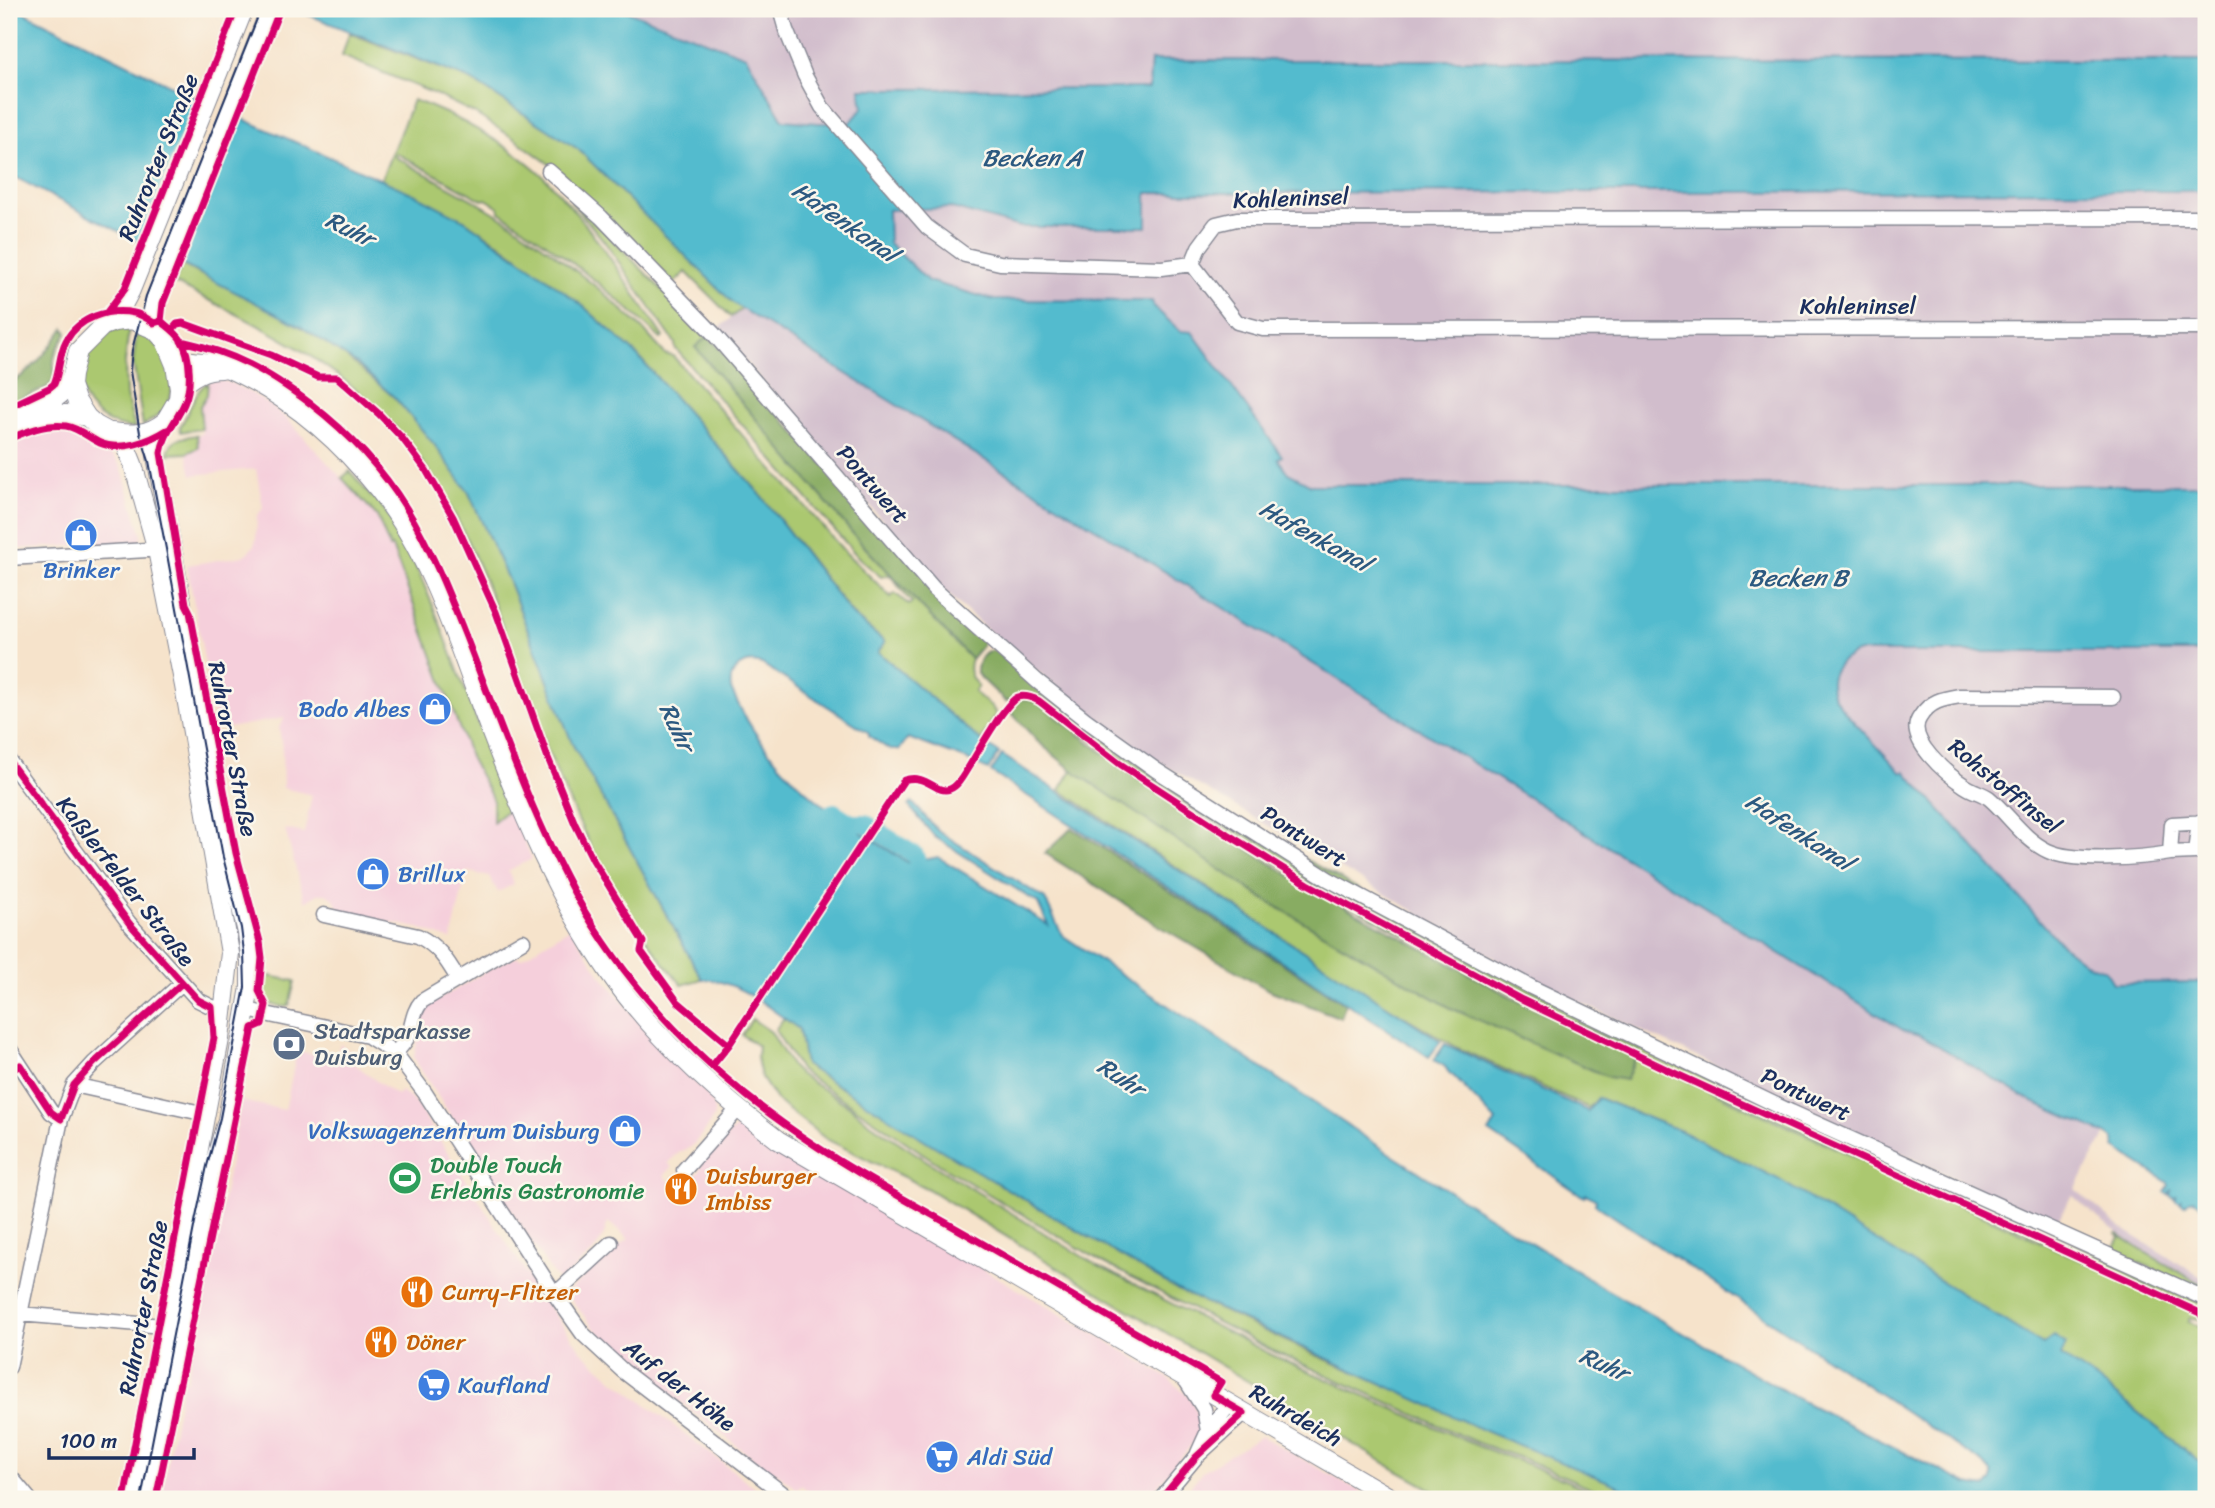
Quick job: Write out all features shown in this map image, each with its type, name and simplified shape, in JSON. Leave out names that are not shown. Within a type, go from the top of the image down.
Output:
[{"type":"main road","name":"Ruhrorter Straße","points":[[9,414],[56,398],[65,391],[78,351],[103,326],[114,322],[131,290],[244,9]]},
{"type":"main road","points":[[155,330],[155,300],[269,12]]},
{"type":"main road","points":[[114,322],[132,320],[155,330],[169,348],[178,375],[179,389]]},
{"type":"main road","name":"Ruhrdeich","points":[[169,348],[187,360],[209,361],[231,370],[289,404],[335,440],[398,515],[419,554],[449,622],[517,801],[543,860],[575,920],[611,975],[643,1015],[715,1090],[778,1140],[1393,1499]]},
{"type":"main road","points":[[179,389],[189,379],[206,371],[231,370]]},
{"type":"main road","points":[[72,375],[71,384],[76,400],[87,417]]},
{"type":"main road","name":"Ruhrorter Straße","points":[[148,1499],[205,1114],[225,1009],[230,953],[184,686],[164,549],[155,450],[157,436],[178,399],[179,389]]},
{"type":"main road","points":[[9,429],[32,418],[55,412],[87,417]]},
{"type":"main road","name":"Ruhrorter Straße","points":[[87,417],[125,444],[164,549],[250,956],[247,1010],[227,1120],[172,1327],[132,1499]]},
{"type":"main road","points":[[111,432],[137,434],[150,430],[166,419]]},
{"type":"main road","points":[[225,1009],[247,1010]]},
{"type":"street","points":[[780,9],[805,76],[822,107],[916,215],[942,240],[965,254],[1000,263],[1162,268],[1192,264]]},
{"type":"street","name":"Pontwert","points":[[550,171],[601,217],[713,332],[934,589],[1037,681],[1156,770],[1328,879],[1531,987],[1790,1112],[2206,1298]]},
{"type":"street","name":"Kohleninsel","points":[[2206,218],[1237,219],[1216,224],[1199,247],[1192,264],[1237,322],[1263,329],[2206,328]]},
{"type":"street","points":[[9,558],[164,549]]},
{"type":"street","name":"Rohstoffinsel","points":[[2113,697],[1960,696],[1937,699],[1925,708],[1916,722],[1916,733],[1924,750],[1951,776],[1967,788],[1987,796],[2028,838],[2049,852],[2072,857],[2147,857],[2195,852],[2203,822],[2172,824],[2170,853]]},
{"type":"street","name":"Kaßlerfelder Straße","points":[[9,761],[129,923],[198,1000],[212,1007],[225,1009]]},
{"type":"street","points":[[324,915],[418,936],[432,943],[445,957],[458,979]]},
{"type":"street","points":[[395,1053],[408,1037],[417,1007],[437,991],[523,941]]},
{"type":"street","points":[[9,1367],[61,1119],[74,1085],[94,1063],[182,983]]},
{"type":"street","name":"Auf der Höhe","points":[[247,1010],[368,1036],[395,1053],[442,1119],[583,1334],[623,1371],[790,1499]]},
{"type":"street","points":[[9,1048],[14,1069],[51,1112],[61,1119]]},
{"type":"street","points":[[74,1085],[205,1114]]},
{"type":"street","points":[[684,1170],[738,1109]]},
{"type":"street","points":[[554,1293],[611,1243]]},
{"type":"street","points":[[19,1314],[172,1327]]},
{"type":"street","points":[[1185,1379],[1204,1409],[1208,1431]]},
{"type":"street","points":[[1196,1457],[1208,1431],[1237,1408]]},
{"type":"street","points":[[1161,1499],[1237,1408]]},
{"type":"street","points":[[9,1475],[29,1499]]},
{"type":"shaded area","points":[[622,9],[2206,9],[2206,61],[1152,60],[1150,88],[860,89],[863,108],[850,123],[818,123],[784,120],[746,56]]},
{"type":"shaded area","points":[[2206,191],[2206,485],[1311,485],[1288,473],[1278,459],[1282,455],[1192,333],[1180,331],[1152,302],[994,300],[928,281],[889,243],[888,209],[952,208],[1020,227],[1146,227],[1146,193]]},
{"type":"shaded area","points":[[742,309],[1903,1030],[1920,1035],[2033,1102],[2106,1134],[2075,1189],[2121,1228],[2206,1280],[2206,1287],[2141,1250],[2072,1195],[2055,1225],[1533,980],[1128,744],[994,636],[938,585],[718,329]]},
{"type":"shaded area","points":[[218,380],[251,393],[287,419],[377,516],[395,554],[471,759],[493,801],[490,805],[493,822],[510,808],[532,859],[508,871],[514,884],[498,892],[489,877],[467,871],[451,940],[419,928],[341,912],[334,899],[326,894],[318,894],[305,902],[285,829],[304,833],[312,795],[283,788],[279,727],[285,718],[217,730],[187,565],[243,556],[256,540],[257,516],[263,508],[256,469],[192,475],[187,453],[197,448],[197,435],[202,434],[200,406],[207,395],[208,382]]},
{"type":"shaded area","points":[[66,430],[107,451],[116,459],[121,467],[142,536],[139,542],[9,549],[9,443],[40,431]]},
{"type":"shaded area","points":[[1859,652],[2206,652],[2206,983],[2113,983],[2105,970],[2085,963],[2062,945],[1905,772],[1902,774],[1839,705],[1831,690],[1834,670],[1840,660]]},
{"type":"shaded area","points":[[570,928],[599,972],[654,1040],[707,1094],[714,1106],[714,1115],[708,1127],[691,1147],[677,1154],[668,1163],[672,1167],[664,1176],[683,1193],[683,1187],[699,1172],[703,1160],[714,1147],[733,1130],[742,1127],[752,1130],[790,1157],[1168,1378],[1192,1400],[1200,1421],[1199,1431],[1192,1444],[1147,1499],[818,1499],[801,1485],[797,1489],[774,1471],[772,1473],[626,1360],[593,1327],[568,1292],[608,1253],[629,1239],[608,1222],[594,1251],[561,1280],[558,1279],[467,1143],[414,1057],[422,1018],[431,1004],[495,966],[518,956],[520,959]]},
{"type":"shaded area","points":[[340,1044],[349,1051],[345,1056],[375,1080],[397,1095],[401,1091],[415,1102],[544,1300],[583,1353],[615,1381],[770,1499],[161,1499],[183,1380],[187,1381],[208,1282],[241,1101],[285,1110],[297,1051],[336,1059]]},
{"type":"shaded area","points":[[1261,1436],[1374,1499],[1180,1499],[1203,1471]]},
{"type":"green space","points":[[349,33],[471,80],[578,149],[742,309],[731,317],[686,272],[674,283],[560,172],[474,113],[342,56]]},
{"type":"green space","points":[[413,100],[484,134],[519,156],[547,180],[564,198],[623,276],[663,337],[661,339],[564,256],[500,212],[499,207],[396,153],[395,157],[513,224],[599,289],[641,327],[665,354],[673,356],[844,551],[891,597],[895,593],[909,605],[912,602],[890,575],[881,577],[859,558],[675,348],[675,343],[604,241],[571,201],[708,336],[695,347],[860,542],[971,659],[970,673],[978,686],[974,692],[992,707],[996,714],[981,741],[878,652],[885,642],[854,616],[759,493],[636,354],[583,306],[503,246],[464,220],[381,180]]},
{"type":"green space","points":[[182,265],[274,311],[338,350],[395,398],[434,444],[469,493],[509,582],[573,745],[702,979],[682,985],[634,921],[594,852],[550,756],[467,539],[420,459],[368,400],[317,360],[261,327],[174,283]]},
{"type":"green space","points":[[64,328],[67,333],[56,353],[51,383],[48,387],[9,404],[9,384],[33,367]]},
{"type":"green space","points":[[129,328],[125,362],[126,395],[135,428],[117,425],[101,418],[90,407],[82,393],[79,378],[89,347],[106,332]]},
{"type":"green space","points":[[137,330],[162,350],[170,364],[173,379],[168,408],[143,426],[133,362]]},
{"type":"green space","points":[[708,336],[983,641],[971,659],[860,542],[695,347]]},
{"type":"green space","points":[[208,382],[207,395],[200,406],[202,429],[181,432],[180,427],[195,397]]},
{"type":"green space","points":[[197,435],[198,448],[187,453],[168,454],[174,441]]},
{"type":"green space","points":[[350,471],[371,497],[374,495],[387,514],[410,555],[429,598],[510,808],[493,822],[493,801],[471,759],[392,547],[390,548],[377,516],[342,478]]},
{"type":"green space","points":[[993,650],[1153,774],[1641,1047],[1638,1054],[1523,999],[1309,883],[1121,762],[1040,699],[1023,695],[1006,702],[977,674],[980,659]]},
{"type":"green space","points":[[1025,698],[1039,703],[1119,765],[1184,809],[1307,886],[1521,1002],[1636,1057],[1626,1080],[1608,1077],[1451,1008],[1264,899],[1072,770],[1037,741],[1009,708],[1015,701]]},
{"type":"green space","points":[[1072,770],[1264,899],[1451,1008],[1626,1080],[1636,1057],[2199,1314],[2199,1319],[2190,1318],[2188,1322],[2206,1328],[2206,1467],[2096,1379],[1778,1179],[1681,1131],[1598,1098],[1589,1108],[1458,1048],[1375,999],[1060,790]]},
{"type":"green space","points":[[1072,828],[1345,1004],[1341,1018],[1269,990],[1156,924],[1045,853]]},
{"type":"green space","points":[[264,975],[295,981],[289,1006],[269,1004],[263,996]]},
{"type":"green space","points":[[784,1018],[799,1029],[805,1065],[936,1147],[1180,1291],[1311,1353],[1650,1499],[1617,1499],[1526,1460],[1478,1443],[1271,1350],[1102,1262],[940,1165],[801,1071],[775,1030]]},
{"type":"green space","points":[[752,1019],[771,1032],[799,1074],[938,1168],[1098,1266],[1272,1355],[1478,1446],[1609,1499],[1449,1499],[1398,1471],[928,1189],[826,1139],[777,1101],[761,1077],[757,1058],[758,1046],[742,1035]]},
{"type":"green space","points":[[1641,1047],[2203,1304],[2204,1308],[2202,1311],[2198,1310],[1672,1071],[1638,1054]]},
{"type":"green space","points":[[2117,1233],[2206,1287],[2206,1292],[2113,1251],[2120,1237]]},
{"type":"water","name":"Ruhr","points":[[9,9],[17,9],[202,101],[416,195],[464,220],[583,306],[636,354],[759,493],[853,616],[885,642],[878,652],[981,741],[999,753],[988,770],[908,738],[899,750],[890,750],[869,736],[869,733],[762,664],[743,664],[732,676],[731,689],[764,746],[805,790],[854,827],[909,863],[938,857],[1048,925],[1038,903],[935,837],[909,806],[912,802],[938,831],[1045,899],[1062,935],[1395,1157],[1597,1284],[1804,1402],[1967,1484],[1986,1487],[1992,1479],[1992,1473],[1983,1463],[1595,1204],[1596,1200],[1586,1194],[1584,1197],[1489,1132],[1496,1121],[1444,1066],[1434,1060],[1445,1044],[1588,1111],[1598,1098],[1681,1131],[1778,1179],[2043,1345],[2054,1336],[2066,1344],[2061,1356],[2096,1379],[2206,1467],[2206,1499],[1650,1499],[1487,1432],[1180,1291],[936,1147],[805,1065],[799,1029],[741,990],[729,984],[702,979],[573,745],[509,582],[469,493],[434,444],[395,398],[357,364],[300,326],[9,174]]},
{"type":"water","points":[[294,9],[622,9],[746,56],[783,120],[818,123],[850,123],[863,108],[860,89],[1149,88],[1151,60],[2206,61],[2206,191],[1147,193],[1147,227],[1020,227],[952,208],[888,210],[889,243],[928,281],[994,300],[1152,301],[1154,307],[1180,331],[1192,332],[1282,456],[1278,459],[1288,473],[1311,485],[2206,485],[2206,652],[1859,652],[1839,664],[1831,683],[1835,698],[1845,712],[1902,773],[1905,771],[2062,945],[2085,963],[2105,970],[2113,983],[2206,982],[2206,1208],[2194,1200],[2185,1205],[2181,1203],[2182,1199],[2180,1202],[2175,1199],[2177,1195],[2174,1198],[2170,1195],[2171,1191],[2168,1194],[2165,1192],[2169,1185],[2167,1182],[2115,1148],[2114,1140],[2106,1134],[2033,1102],[1920,1035],[1903,1030],[742,309],[578,149],[471,80]]},
{"type":"water","points":[[1002,755],[1441,1041],[1429,1057],[991,772]]},
{"type":"pier","points":[[197,95],[242,115],[181,268],[138,244]]},
{"type":"waterway","points":[[831,813],[834,812],[851,823],[865,823],[915,855],[917,861]]},
{"type":"tram line","points":[[141,1499],[195,1222],[220,1118],[245,987],[241,928],[223,857],[130,371],[132,350],[146,296],[261,9]]},
{"type":"cycle path","points":[[107,312],[125,288],[236,9]]},
{"type":"cycle path","points":[[161,321],[163,303],[280,9]]},
{"type":"cycle path","points":[[9,407],[54,384],[66,341],[86,320],[104,313],[134,313],[154,323],[161,321],[179,337],[187,354],[187,397],[165,439],[161,453],[186,604],[190,612],[236,853],[260,942],[262,958],[259,991],[266,1005],[262,1024],[253,1028],[156,1499]]},
{"type":"cycle path","points":[[172,330],[177,324],[183,323],[271,355],[318,377],[337,377],[402,438],[426,470],[453,517],[496,612],[548,758],[575,824],[593,860],[643,942],[641,951],[678,1002],[729,1045]]},
{"type":"cycle path","points":[[181,341],[218,351],[280,382],[341,429],[388,481],[423,537],[438,568],[520,777],[567,879],[604,942],[649,1001],[674,1028],[755,1102],[829,1154],[1221,1382],[1213,1395],[1244,1413],[1196,1457],[1161,1499]]},
{"type":"cycle path","points":[[9,439],[37,428],[59,425],[75,429],[100,443],[126,446],[167,430]]},
{"type":"cycle path","points":[[712,1066],[729,1045],[904,780],[919,779],[940,789],[953,788],[1012,701],[1018,697],[1032,698],[1120,764],[1308,884],[1522,1000],[1672,1072],[2200,1313],[2206,1322]]},
{"type":"cycle path","points":[[9,761],[129,923],[198,1000],[212,1007],[214,1038],[124,1499]]},
{"type":"cycle path","points":[[9,1072],[20,1065],[51,1112],[61,1119],[74,1085],[94,1063],[182,983]]},
{"type":"place","name":"Brinker","points":[[81,535]]},
{"type":"place","name":"Bodo Albes","points":[[435,709]]},
{"type":"place","name":"Brillux","points":[[373,874]]},
{"type":"place","name":"Stadtsparkasse Duisburg","points":[[289,1044]]},
{"type":"place","name":"Volkswagenzentrum Duisburg","points":[[625,1131]]},
{"type":"place","name":"Double Touch Erlebnis Gastronomie","points":[[405,1178]]},
{"type":"place","name":"Duisburger Imbiss","points":[[681,1189]]},
{"type":"place","name":"Curry-Flitzer","points":[[417,1292]]},
{"type":"place","name":"Döner","points":[[381,1342]]},
{"type":"place","name":"Kaufland","points":[[434,1385]]},
{"type":"place","name":"Aldi Süd","points":[[942,1457]]},
{"type":"water label","name":"Becken A","points":[[1032,158]]},
{"type":"water label","name":"Hafenkanal","points":[[845,222]]},
{"type":"water label","name":"Hafenkanal","points":[[1315,536]]},
{"type":"water label","name":"Becken B","points":[[1798,578]]},
{"type":"water label","name":"Hafenkanal","points":[[1799,832]]}]
